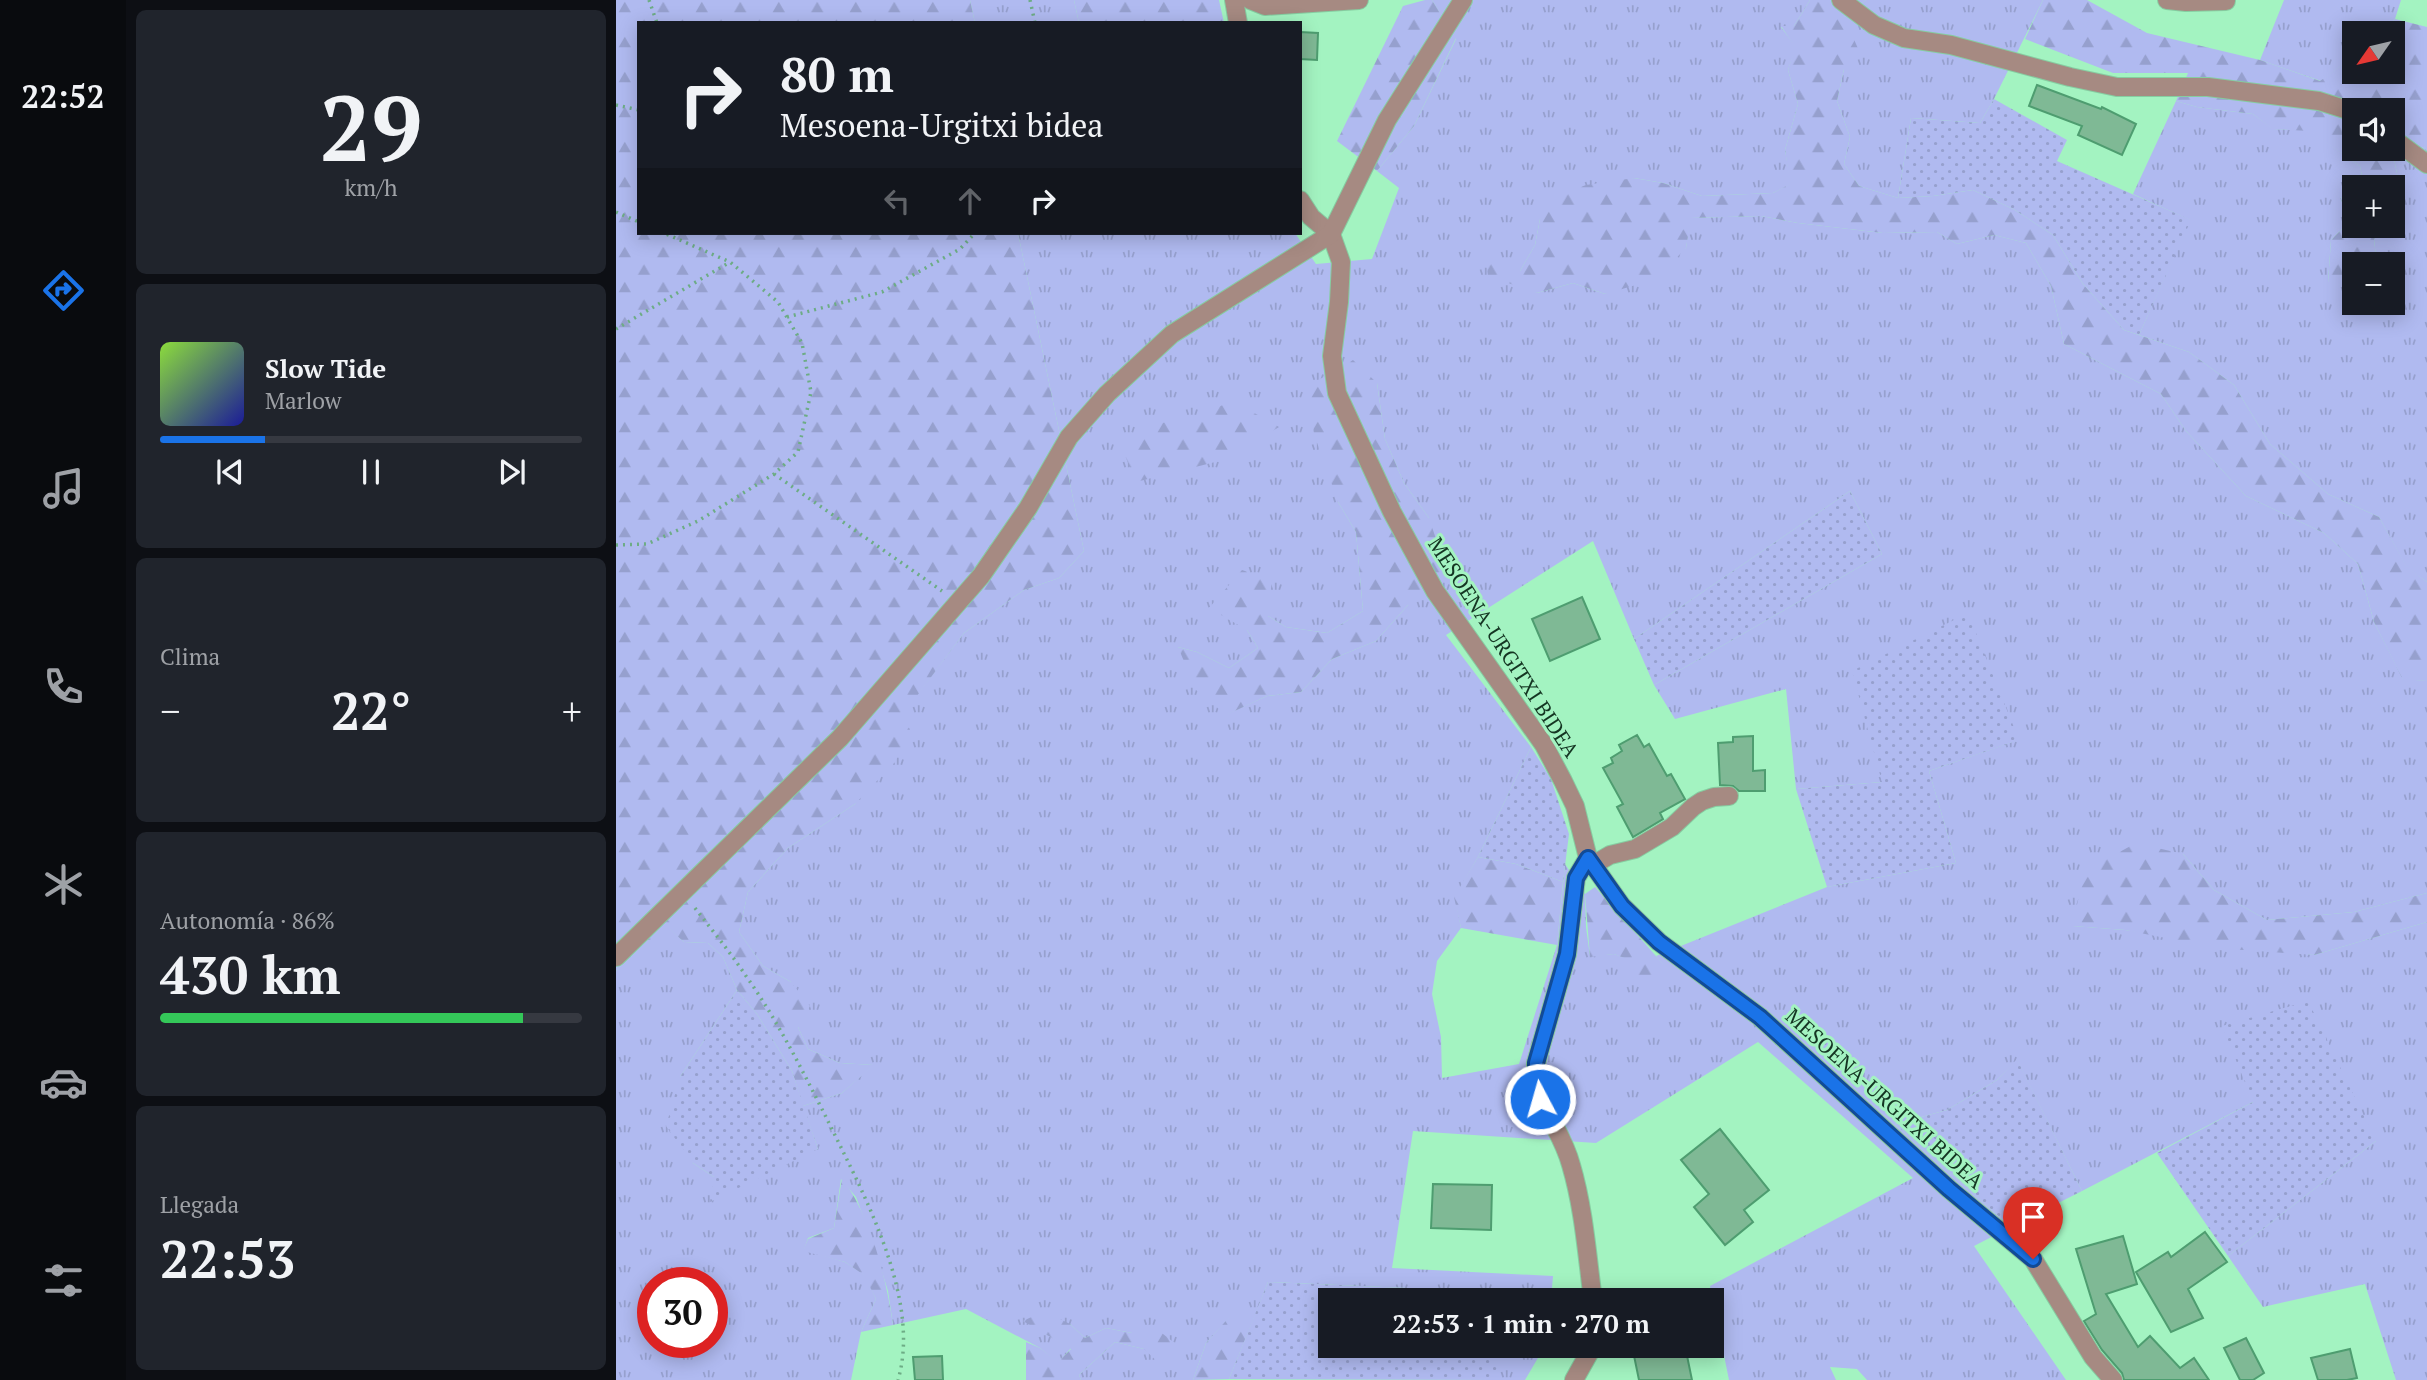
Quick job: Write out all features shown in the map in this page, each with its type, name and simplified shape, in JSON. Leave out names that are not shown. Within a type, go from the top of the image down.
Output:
[{"type":"street","points":[[1234,0],[1238,21]]},
{"type":"street","points":[[1250,0],[1265,6],[1359,0]]},
{"type":"street","points":[[616,957],[840,738],[981,576],[1028,508],[1069,438],[1107,394],[1172,334],[1331,234],[1387,120],[1463,0]]},
{"type":"street","points":[[1841,0],[1874,25],[1905,38],[1951,45],[2070,77],[2117,87],[2208,87],[2319,101],[2342,108]]},
{"type":"street","points":[[2166,0],[2226,1]]},
{"type":"street","points":[[2405,148],[2427,164]]},
{"type":"street","points":[[1302,203],[1311,217],[1331,234]]},
{"type":"street","name":"MESOENA-URGITXI BIDEA","points":[[1331,234],[1341,262],[1332,356],[1337,393],[1392,512],[1435,591],[1544,745],[1575,806],[1591,861],[1622,906],[1659,942],[1760,1017],[1949,1189],[2033,1259],[2093,1357],[2113,1380]]},
{"type":"street","points":[[1591,1288],[1580,1203],[1571,1164],[1562,1138],[1540,1099],[1536,1080],[1536,1063],[1567,954],[1576,878],[1591,861],[1635,849],[1672,827],[1702,801],[1729,796]]},
{"type":"street","points":[[1574,1380],[1586,1358]]},
{"type":"path","points":[[649,0],[656,21]]},
{"type":"path","points":[[1030,0],[1035,21]]},
{"type":"path","points":[[616,105],[637,110]]},
{"type":"path","points":[[616,212],[637,221]]},
{"type":"path","points":[[616,545],[647,544],[698,521],[774,474],[798,452],[811,392],[802,343],[778,302],[730,262],[669,235]]},
{"type":"path","points":[[787,317],[882,292],[960,249],[973,235]]},
{"type":"path","points":[[616,329],[730,262]]},
{"type":"path","points":[[774,474],[958,602]]},
{"type":"path","points":[[683,891],[747,977],[793,1052],[866,1198],[892,1270],[903,1326],[903,1363],[898,1380]]},
{"type":"green space","points":[[616,0],[970,0],[975,21],[637,21],[637,235],[1018,235],[1084,551],[1059,578],[1024,590],[964,633],[899,720],[910,729],[895,762],[855,804],[788,848],[748,892],[739,932],[763,966],[791,982],[810,1006],[798,1027],[808,1049],[840,1063],[874,1065],[842,1093],[803,1106],[792,1071],[757,1014],[737,990],[723,957],[708,943],[684,942],[665,925],[616,971]]},
{"type":"green space","points":[[970,0],[1074,0],[1079,21],[975,21]]},
{"type":"green space","points":[[1074,0],[1219,0],[1224,21],[1079,21]]},
{"type":"green space","points":[[1432,0],[1810,0],[1794,26],[1781,27],[1796,47],[1788,70],[1798,104],[1785,150],[1791,184],[1773,193],[1702,196],[1663,183],[1634,178],[1540,219],[1535,245],[1520,271],[1506,271],[1537,293],[1573,283],[1605,294],[1686,248],[1690,218],[1761,216],[1883,233],[1937,232],[1957,244],[1994,235],[2026,243],[2051,286],[2064,344],[2161,394],[2186,431],[2246,496],[2324,533],[2358,564],[2374,622],[2403,679],[2427,681],[2427,893],[2354,912],[2267,920],[2214,890],[2183,854],[2073,926],[2125,930],[2314,955],[2427,922],[2427,1380],[2396,1380],[2365,1284],[2263,1307],[2228,1256],[2376,1141],[2253,1102],[2082,1191],[2017,1060],[1997,1080],[1947,1110],[1895,1124],[2011,1227],[1974,1246],[2066,1380],[1867,1380],[1857,1369],[1830,1367],[1836,1380],[1729,1380],[1724,1355],[1724,1288],[1710,1286],[1913,1178],[1758,1042],[1596,1143],[1413,1131],[1392,1268],[1553,1276],[1552,1288],[1406,1288],[1268,1282],[1256,1313],[1233,1314],[1206,1343],[1193,1380],[1081,1380],[1079,1375],[1115,1342],[1144,1349],[1132,1333],[1106,1328],[1085,1338],[1070,1324],[1046,1334],[1071,1348],[1058,1363],[1040,1348],[966,1309],[893,1325],[888,1291],[873,1243],[856,1197],[841,1179],[834,1228],[808,1238],[804,1250],[845,1262],[865,1275],[876,1299],[861,1332],[851,1380],[616,1380],[616,971],[665,924],[684,942],[708,943],[723,957],[737,990],[680,1077],[693,1163],[714,1177],[818,1149],[803,1106],[842,1093],[873,1065],[840,1063],[808,1049],[798,1027],[791,982],[763,966],[739,932],[748,892],[788,848],[855,804],[898,720],[964,633],[1024,590],[1059,578],[1084,551],[1018,235],[1296,235],[1316,264],[1372,259],[1399,188],[1377,171],[1414,126],[1456,39]],"holes":[[[1377,383],[1385,439],[1404,483],[1429,518],[1408,605],[1376,641],[1332,659],[1301,692],[1267,696],[1227,714],[1178,647],[1197,652],[1229,668],[1258,648],[1247,630],[1268,616],[1286,627],[1327,633],[1363,611],[1356,532],[1338,502]],[[1850,491],[1882,554],[1654,685],[1675,719],[1786,689],[1796,789],[1882,782],[2018,740],[1929,771],[1956,863],[1827,887],[1656,956],[1670,973],[1614,954],[1590,956],[1585,894],[1565,864],[1557,945],[1519,1064],[1442,1078],[1441,1037],[1432,994],[1437,961],[1461,928],[1455,897],[1478,857],[1531,747],[1446,635],[1593,541],[1634,639]]]},
{"type":"green space","points":[[1432,0],[1456,38],[1414,126],[1377,171],[1337,141],[1403,6]]},
{"type":"green space","points":[[1810,0],[1866,0],[1844,17],[1860,53],[1844,69],[1837,101],[1850,137],[1844,164],[1859,186],[1898,198],[1973,190],[2015,210],[2053,235],[2083,284],[2124,330],[2189,352],[2234,385],[2270,444],[2328,494],[2379,517],[2407,567],[2427,582],[2427,681],[2403,680],[2374,622],[2358,564],[2324,533],[2246,496],[2186,431],[2161,394],[2064,344],[2051,286],[2026,243],[1994,235],[1957,244],[1937,232],[1883,233],[1761,216],[1691,218],[1686,248],[1656,279],[1605,294],[1573,283],[1537,293],[1488,276],[1486,260],[1506,271],[1520,271],[1535,245],[1540,219],[1555,197],[1586,185],[1634,178],[1663,183],[1702,196],[1773,193],[1790,184],[1785,150],[1798,104],[1788,70],[1795,47],[1781,26],[1794,26]]},
{"type":"green space","points":[[1866,0],[2043,0],[1980,123],[1911,118],[1898,198],[1859,186],[1844,164],[1850,137],[1837,101],[1844,69],[1844,17]]},
{"type":"green space","points":[[2043,0],[2087,0],[2147,33],[2260,60],[2320,81],[2342,65],[2342,84],[2405,84],[2405,22],[2427,27],[2427,151],[2424,147],[2405,155],[2405,98],[2342,98],[2342,154],[2309,131],[2272,129],[2253,114],[2197,107],[2176,101],[2188,73],[2113,73],[2025,39]]},
{"type":"green space","points":[[2284,0],[2401,0],[2393,21],[2342,21],[2342,65],[2321,81],[2260,60]]},
{"type":"green space","points":[[1994,99],[2067,140],[2057,161],[2191,220],[2139,335],[2124,330],[2083,284],[2053,235],[2015,210],[1973,190],[1898,198],[1911,118],[1980,123]]},
{"type":"green space","points":[[2176,101],[2197,107],[2253,114],[2273,129],[2309,130],[2342,153],[2342,161],[2353,161],[2360,166],[2362,175],[2342,175],[2342,229],[2331,240],[2328,282],[2342,285],[2342,315],[2405,315],[2405,252],[2375,252],[2374,239],[2405,238],[2405,175],[2397,175],[2394,161],[2405,161],[2405,155],[2424,147],[2427,151],[2427,582],[2407,568],[2379,517],[2328,494],[2270,444],[2234,385],[2189,352],[2139,335],[2190,220],[2133,194]]},
{"type":"green space","points":[[2353,161],[2394,161],[2397,175],[2362,175],[2360,166]]},
{"type":"green space","points":[[2342,229],[2342,238],[2375,238],[2375,252],[2342,252],[2342,285],[2328,283],[2331,240]]},
{"type":"green space","points":[[1353,360],[1377,383],[1385,439],[1404,483],[1429,518],[1446,569],[1408,605],[1376,641],[1332,659],[1301,692],[1267,696],[1226,715],[1196,690],[1178,647],[1197,652],[1229,668],[1258,648],[1247,630],[1209,608],[1242,570],[1272,580],[1268,616],[1286,627],[1327,633],[1363,611],[1356,532],[1338,502],[1314,434],[1308,386]]},
{"type":"green space","points":[[1233,401],[1279,427],[1227,459],[1136,482],[1121,446],[1144,425],[1185,420]]},
{"type":"green space","points":[[1850,491],[1882,554],[1654,685],[1634,639]]},
{"type":"green space","points":[[1968,613],[2019,740],[1929,771],[1956,863],[1827,887],[1796,789],[1882,782],[1852,671]]},
{"type":"green space","points":[[1531,747],[1551,779],[1569,834],[1563,882],[1516,864],[1478,857]]},
{"type":"green space","points":[[2136,843],[2183,854],[2214,890],[2267,920],[2354,912],[2427,893],[2427,922],[2314,955],[2216,948],[2125,930],[2072,926],[2085,871]]},
{"type":"green space","points":[[1478,857],[1516,864],[1563,882],[1557,945],[1461,928],[1454,897]]},
{"type":"green space","points":[[1595,887],[1671,973],[1658,981],[1636,979],[1632,961],[1614,954],[1590,957],[1585,894]]},
{"type":"green space","points":[[737,990],[757,1014],[792,1071],[818,1149],[710,1202],[714,1177],[693,1163],[666,1126],[680,1077]]},
{"type":"green space","points":[[2308,1001],[2376,1141],[2228,1256],[2157,1153],[2253,1102],[2222,1026]]},
{"type":"green space","points":[[2017,1059],[2082,1191],[2011,1227],[1895,1124],[1947,1110],[1997,1080]]},
{"type":"green space","points":[[842,1178],[861,1211],[876,1248],[893,1325],[861,1332],[876,1299],[864,1275],[845,1262],[803,1251],[808,1239],[834,1228]]},
{"type":"green space","points":[[1268,1282],[1406,1288],[1318,1288],[1318,1358],[1497,1358],[1497,1380],[1229,1379]]},
{"type":"green space","points":[[1044,1311],[1070,1324],[1085,1338],[1106,1328],[1132,1333],[1150,1324],[1176,1344],[1163,1367],[1144,1349],[1115,1342],[1079,1375],[1081,1380],[1026,1380],[1026,1342],[1040,1348],[1058,1362],[1071,1349],[1023,1321]]},
{"type":"green space","points":[[1233,1313],[1256,1313],[1229,1379],[1193,1380],[1206,1343]]},
{"type":"green space","points":[[1497,1358],[1538,1358],[1525,1380],[1497,1380]]},
{"type":"building","points":[[1302,32],[1318,33],[1317,60],[1302,59]]},
{"type":"building","points":[[2037,85],[2101,109],[2102,107],[2136,124],[2122,155],[2078,135],[2082,126],[2029,106]]},
{"type":"building","points":[[1582,597],[1600,639],[1550,661],[1532,619]]},
{"type":"building","points":[[1637,735],[1644,747],[1649,744],[1667,776],[1671,774],[1685,799],[1660,813],[1663,819],[1633,837],[1617,807],[1623,804],[1603,768],[1613,763],[1611,758],[1622,751],[1619,745]]},
{"type":"building","points":[[1753,736],[1753,771],[1765,770],[1765,791],[1739,791],[1733,786],[1720,785],[1718,743],[1733,742],[1733,737]]},
{"type":"building","points":[[1720,1129],[1769,1190],[1744,1210],[1753,1222],[1725,1245],[1694,1207],[1709,1194],[1681,1160]]},
{"type":"building","points":[[1433,1184],[1492,1185],[1491,1230],[1431,1228]]},
{"type":"building","points":[[2205,1232],[2227,1262],[2188,1289],[2203,1318],[2171,1332],[2136,1272],[2168,1252],[2171,1257]]},
{"type":"building","points":[[2123,1236],[2137,1284],[2106,1294],[2138,1347],[2150,1336],[2180,1368],[2194,1358],[2209,1380],[2124,1380],[2122,1373],[2102,1350],[2084,1321],[2096,1314],[2076,1249]]},
{"type":"building","points":[[2246,1338],[2264,1373],[2253,1380],[2240,1380],[2224,1348]]},
{"type":"building","points":[[2350,1349],[2357,1378],[2318,1380],[2311,1358]]},
{"type":"building","points":[[942,1356],[943,1380],[915,1380],[913,1357]]},
{"type":"building","points":[[1634,1358],[1687,1358],[1692,1380],[1639,1380]]},
{"type":"route","points":[[1540,1099],[1536,1063],[1567,954],[1576,878],[1588,858],[1622,906],[1659,942],[1760,1017],[1949,1189],[2033,1259]]}]
